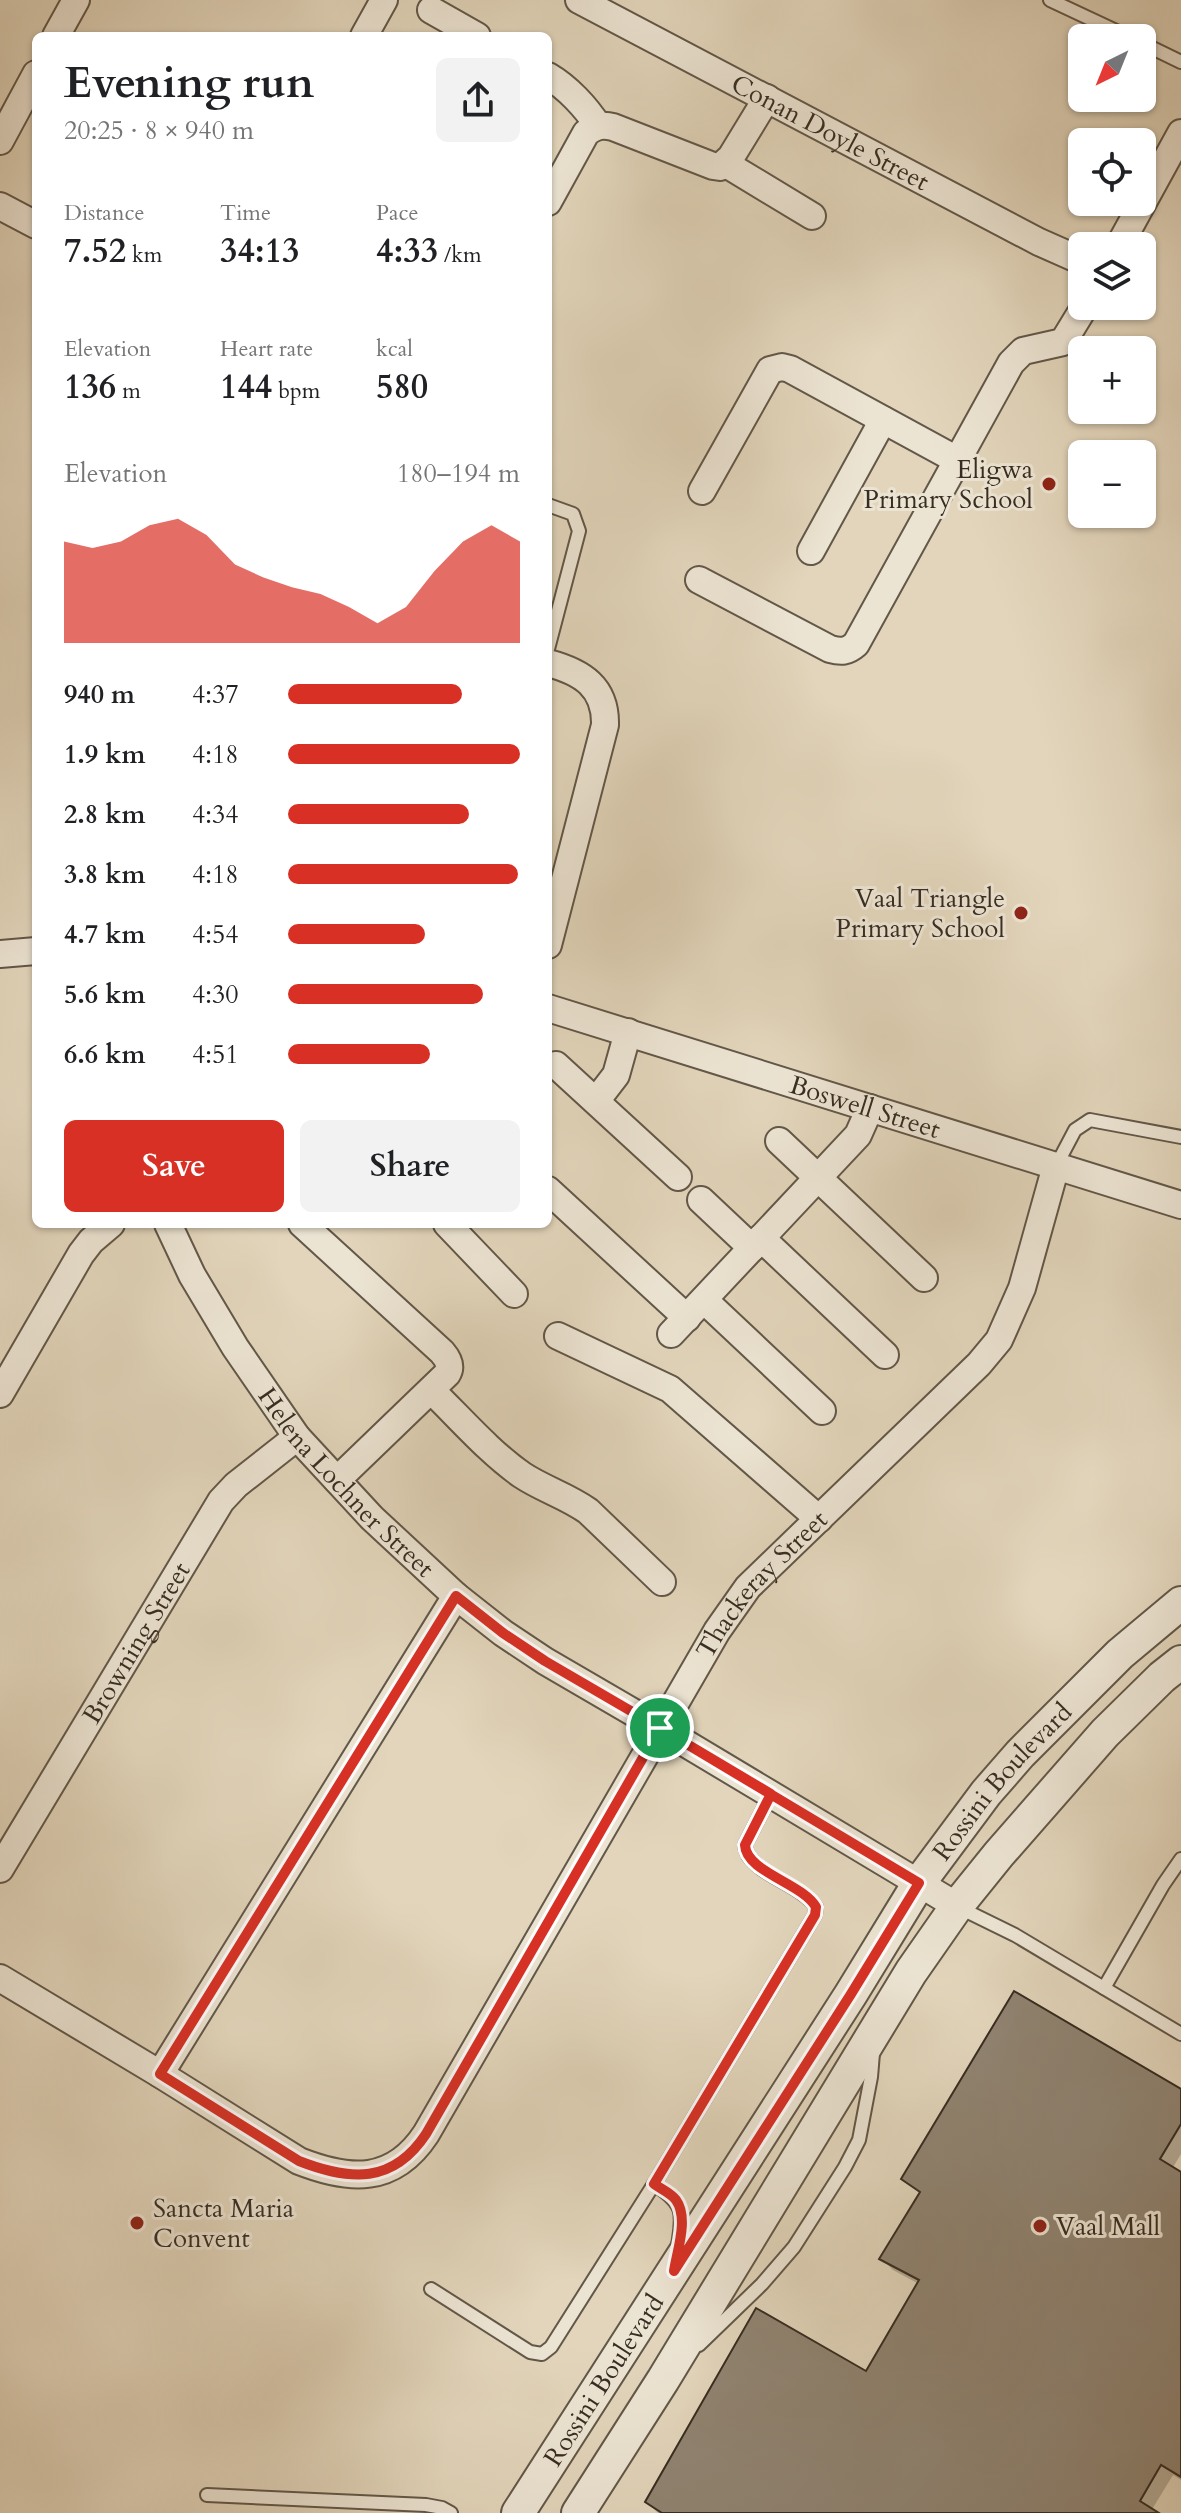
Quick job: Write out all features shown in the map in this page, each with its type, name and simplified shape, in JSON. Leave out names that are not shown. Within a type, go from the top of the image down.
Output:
[{"type":"street","points":[[58,32],[76,0]]},
{"type":"street","points":[[366,32],[384,0]]},
{"type":"street","name":"Conan Doyle Street","points":[[579,0],[1025,235],[1068,255]]},
{"type":"street","points":[[431,10],[470,32]]},
{"type":"street","points":[[552,79],[563,86],[598,126]]},
{"type":"street","points":[[0,141],[32,81]]},
{"type":"street","points":[[552,195],[586,133],[598,126],[613,127],[720,167],[726,164],[767,98]]},
{"type":"street","points":[[1127,232],[1181,133]]},
{"type":"street","points":[[726,164],[812,216]]},
{"type":"street","points":[[0,206],[32,223]]},
{"type":"street","points":[[699,580],[830,649],[850,649],[856,644],[1011,363],[1023,351],[1063,342],[1076,320]]},
{"type":"street","points":[[702,491],[770,370],[774,368],[790,369],[957,460]]},
{"type":"street","points":[[811,551],[883,420]]},
{"type":"street","points":[[552,664],[587,681],[602,700],[605,725],[552,930]]},
{"type":"street","points":[[0,954],[32,951]]},
{"type":"street","name":"Boswell Street","points":[[552,1009],[1181,1205]]},
{"type":"street","points":[[596,1101],[616,1075],[628,1032]]},
{"type":"street","points":[[556,1065],[678,1177]]},
{"type":"street","points":[[687,1317],[858,1135],[870,1108]]},
{"type":"street","points":[[779,1141],[924,1278]]},
{"type":"street","name":"Thackeray Street","points":[[160,2074],[299,2161],[322,2170],[348,2174],[371,2173],[397,2166],[415,2151],[717,1631],[748,1587],[979,1364],[999,1340],[1022,1288],[1056,1166]]},
{"type":"street","points":[[552,1194],[687,1317],[822,1411]]},
{"type":"street","points":[[701,1200],[756,1243],[885,1355]]},
{"type":"street","points":[[0,1394],[81,1254],[106,1228]]},
{"type":"street","name":"Helena Lochner Street","points":[[170,1228],[192,1275],[235,1347],[297,1437],[372,1518],[456,1596],[545,1661],[957,1906]]},
{"type":"street","points":[[306,1228],[446,1358],[450,1369],[337,1480]]},
{"type":"street","points":[[451,1228],[514,1294]]},
{"type":"street","points":[[558,1336],[670,1389],[819,1519]]},
{"type":"street","points":[[431,1390],[515,1469],[588,1511],[662,1582]]},
{"type":"street","name":"Browning Street","points":[[0,1869],[221,1501],[236,1485],[297,1437]]},
{"type":"street","points":[[0,1978],[160,2074],[456,1596]]},
{"type":"street","name":"Rossini Boulevard","points":[[518,2513],[843,2007],[919,1883],[986,1793],[1020,1754],[1120,1654],[1181,1603]]},
{"type":"street","name":"Rossini Boulevard","points":[[578,2513],[663,2380],[911,1972],[957,1906],[1105,1733],[1179,1668]]},
{"type":"lane","points":[[1050,0],[1101,24]]},
{"type":"lane","points":[[1156,50],[1181,62]]},
{"type":"lane","points":[[552,506],[573,514],[579,531],[552,634]]},
{"type":"lane","points":[[1056,1166],[1075,1130],[1090,1120],[1181,1137]]},
{"type":"lane","points":[[431,2289],[530,2352],[542,2354],[551,2347],[654,2184],[815,1915],[816,1907],[807,1897],[753,1862],[745,1851],[745,1845],[771,1794]]},
{"type":"lane","points":[[1104,1988],[1181,1859]]},
{"type":"lane","points":[[957,1906],[1015,1935],[1181,2034]]},
{"type":"lane","points":[[663,2380],[762,2284],[794,2247],[845,2167],[859,2140],[871,2077],[874,2034]]},
{"type":"lane","points":[[654,2184],[673,2196],[680,2207],[680,2233],[674,2271]]},
{"type":"lane","points":[[207,2495],[426,2505],[451,2513]]},
{"type":"building","name":"Vaal Mall","points":[[1014,1991],[1181,2089],[1181,2124],[1160,2159],[1181,2172],[1181,2477],[1161,2465],[1140,2501],[1159,2513],[662,2513],[645,2502],[756,2308],[866,2371],[919,2280],[879,2259],[920,2192],[901,2179]]},
{"type":"place","name":"Eligwa Primary School","points":[[1049,484]]},
{"type":"place","name":"Vaal Triangle Primary School","points":[[1021,913]]},
{"type":"place","name":"Sancta Maria Convent","points":[[137,2223]]},
{"type":"place","name":"Vaal Mall","points":[[1040,2226]]},
{"type":"route","points":[[660,1728],[545,1661],[456,1596],[160,2074],[299,2161],[322,2170],[348,2174],[371,2173],[397,2166],[406,2160],[426,2134],[660,1728],[771,1794],[745,1845],[747,1857],[807,1897],[816,1907],[815,1915],[654,2184],[673,2196],[680,2207],[680,2233],[674,2271],[919,1883],[660,1728]]}]
